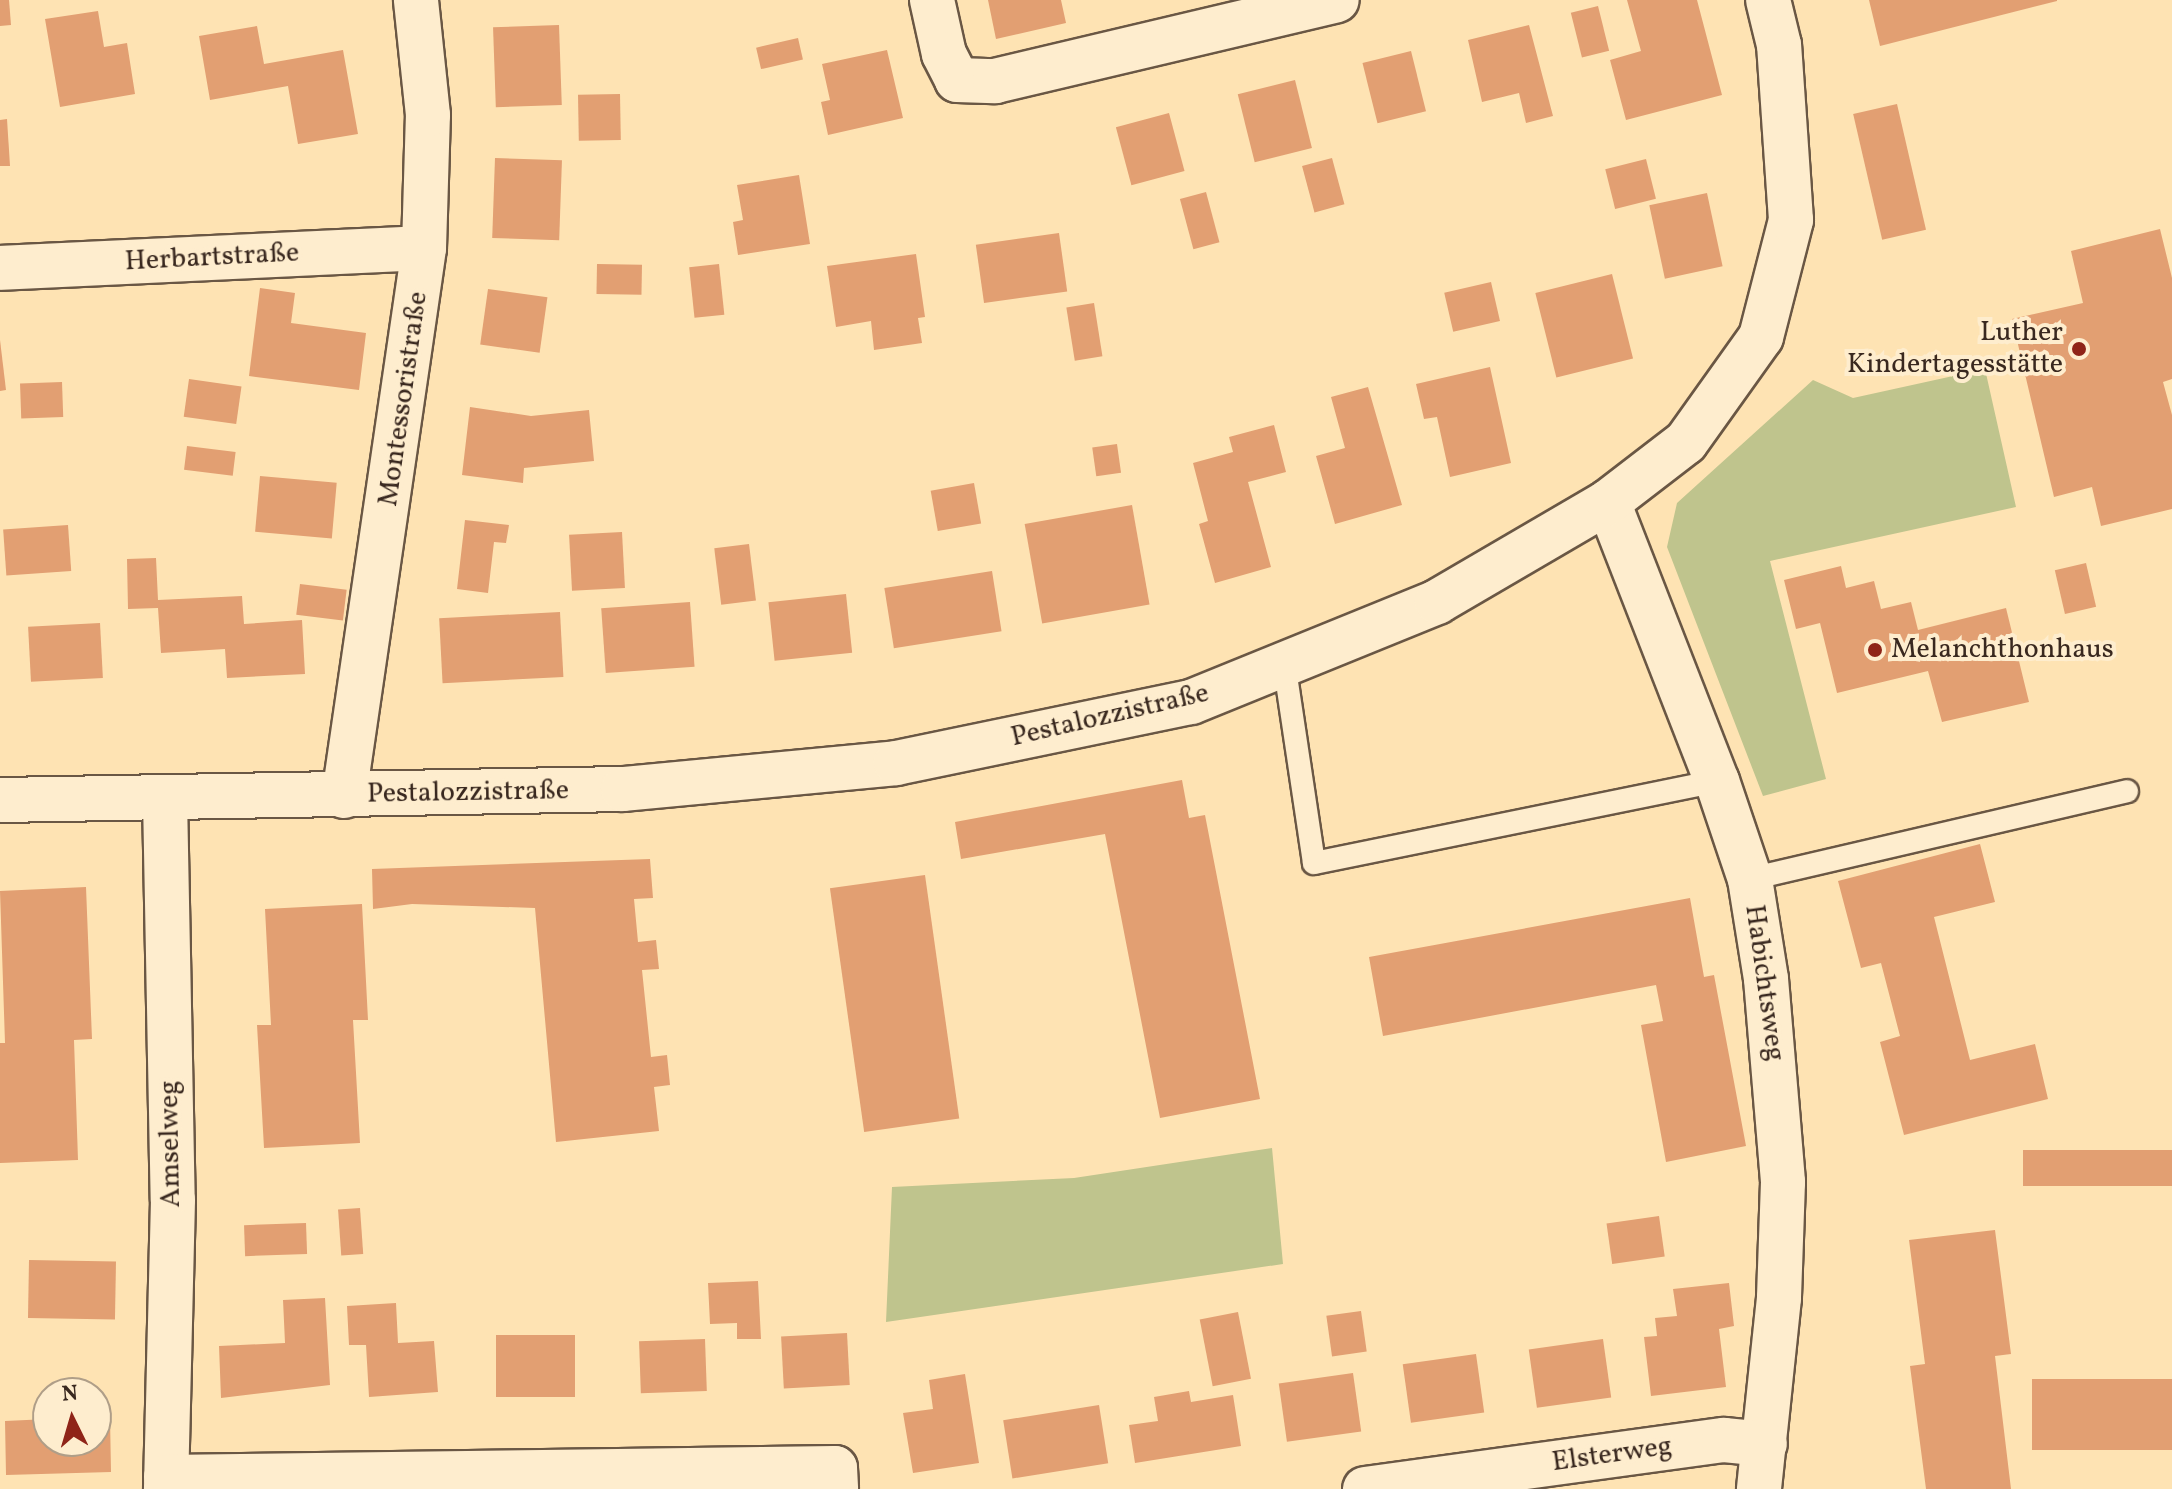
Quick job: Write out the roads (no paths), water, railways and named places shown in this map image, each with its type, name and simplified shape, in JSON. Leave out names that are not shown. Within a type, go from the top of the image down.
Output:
[{"type":"street","name":"Montessoristraße","points":[[344,796],[424,248],[428,115],[416,0]]},
{"type":"street","points":[[932,0],[944,54],[957,80],[995,81],[1337,0]]},
{"type":"street","name":"Pestalozzistraße","points":[[0,800],[623,789],[896,763],[1191,702],[1285,669],[1437,602],[1608,502],[1686,442],[1761,337],[1791,220],[1779,45],[1768,0]]},
{"type":"street","name":"Herbartstraße","points":[[0,268],[424,248]]},
{"type":"street","name":"Habichtsweg","points":[[1608,502],[1717,781],[1750,879],[1777,1078],[1783,1182],[1765,1444],[1759,1489]]},
{"type":"street","name":"Amselweg","points":[[165,798],[173,1200],[166,1483]]},
{"type":"street","name":"Elsterweg","points":[[1365,1489],[1724,1440],[1765,1444]]},
{"type":"street","points":[[166,1483],[836,1479]]},
{"type":"lane","points":[[1285,669],[1314,863],[1717,781]]},
{"type":"lane","points":[[1750,879],[2127,791]]},
{"type":"place","name":"Luther Kindertagesstätte","points":[[2079,349]]},
{"type":"place","name":"Melanchthonhaus","points":[[1875,650]]}]
